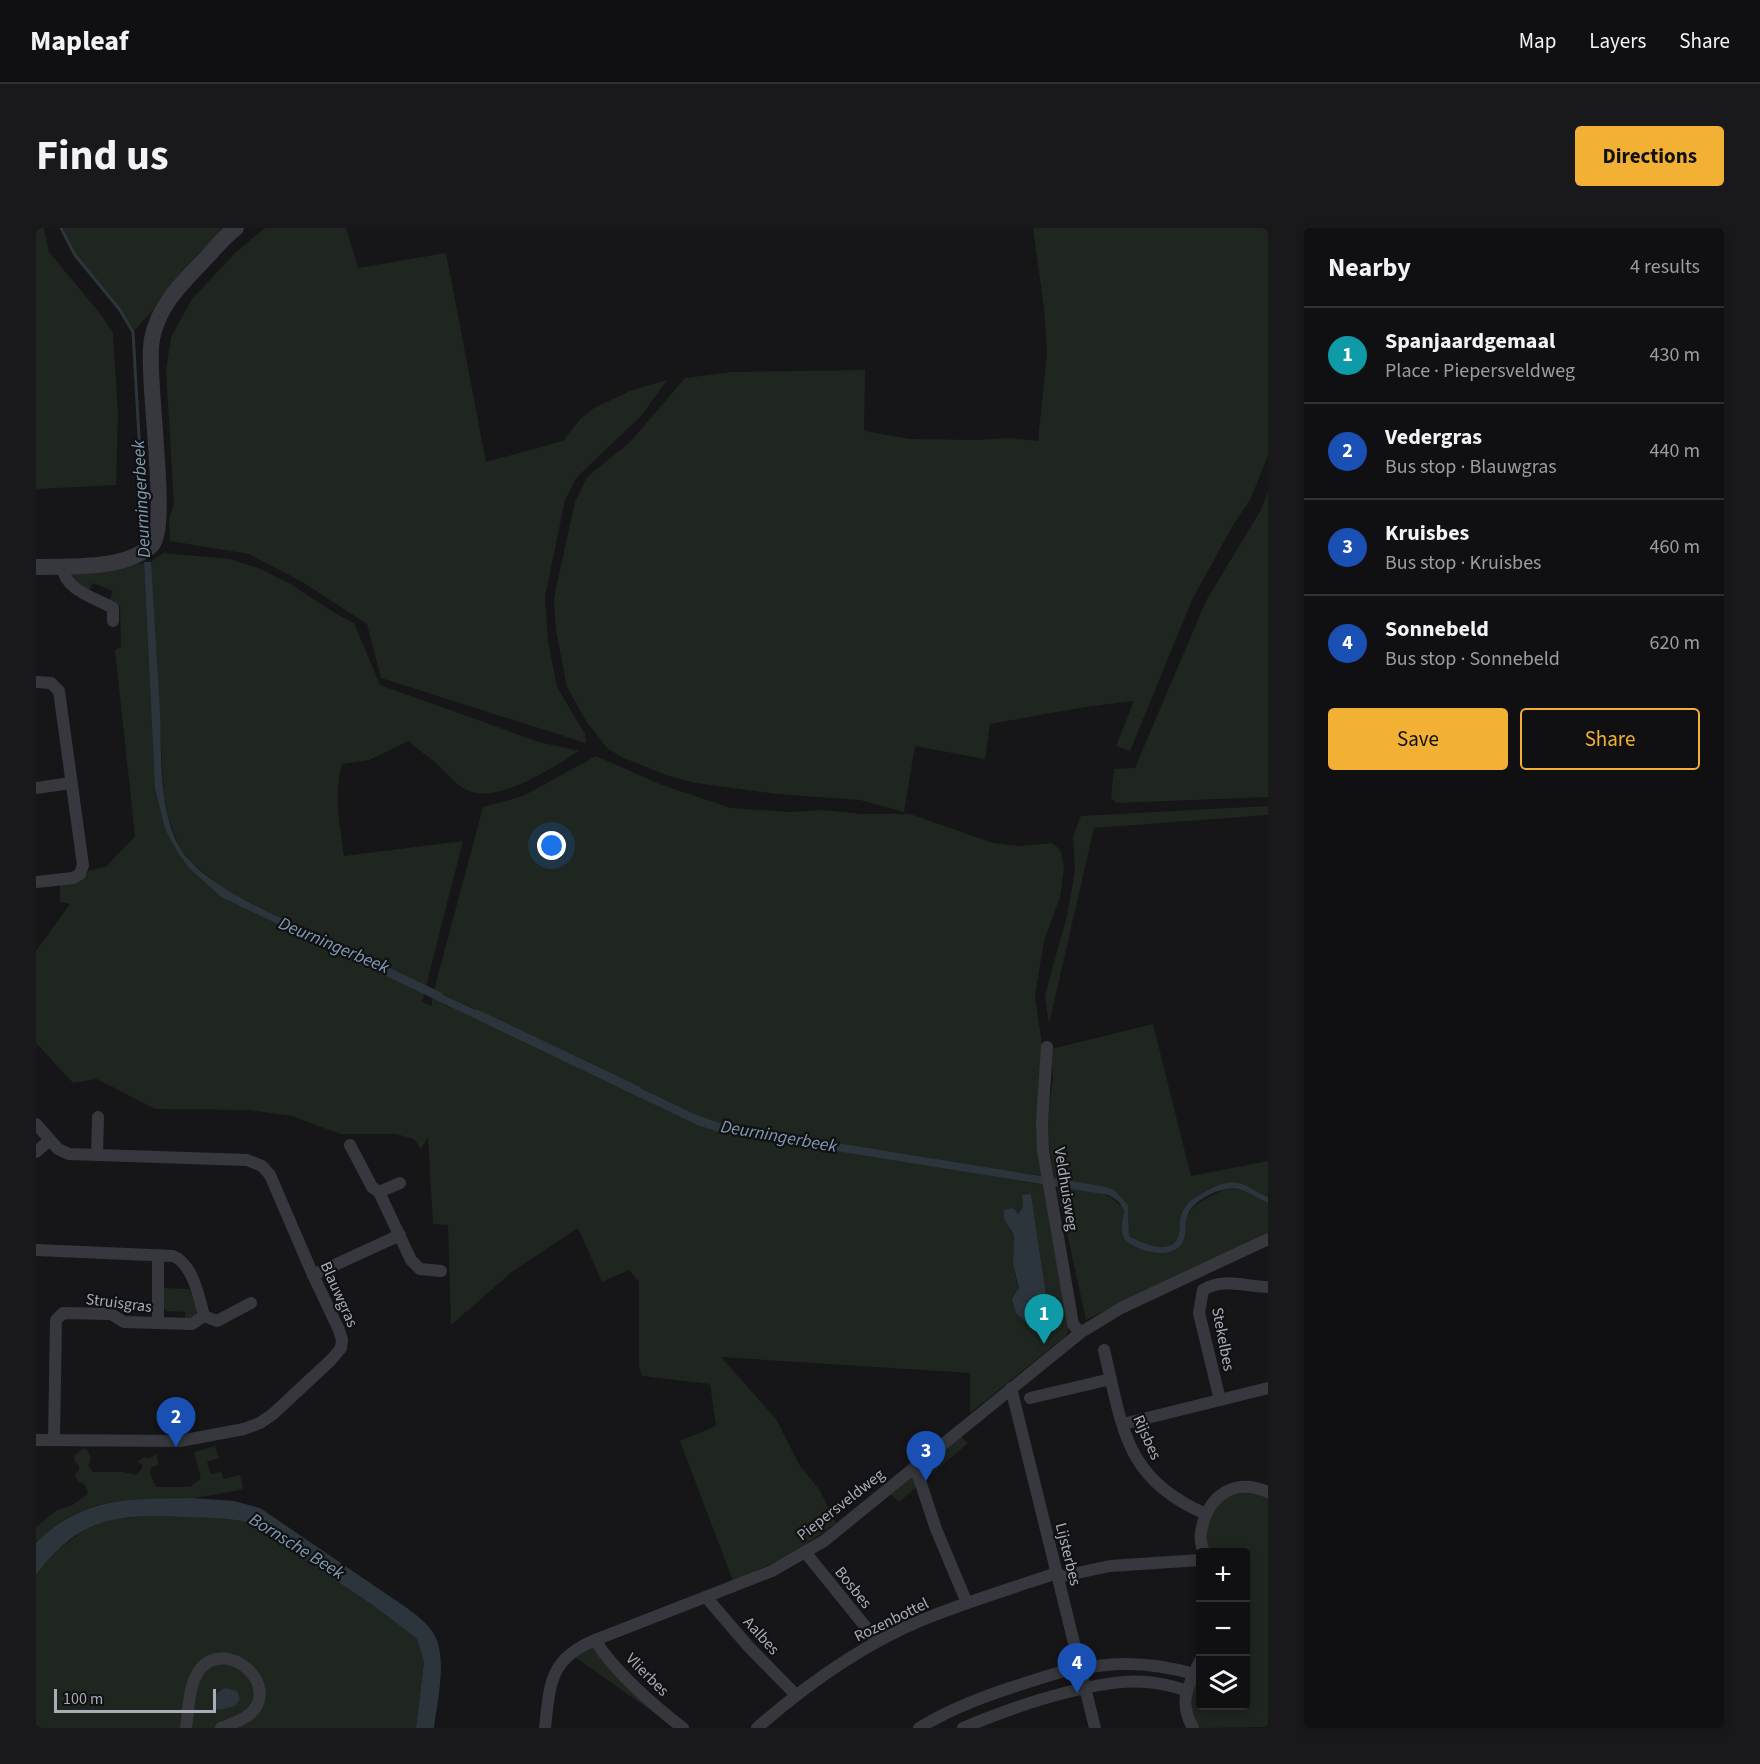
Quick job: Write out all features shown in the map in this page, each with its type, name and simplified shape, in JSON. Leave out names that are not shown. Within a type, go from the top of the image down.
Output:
[{"type":"street","points":[[36,567],[107,564],[123,561],[153,544],[158,527],[150,369],[152,339],[160,313],[177,288],[236,228]]},
{"type":"street","points":[[62,566],[63,575],[72,586],[113,608],[113,621]]},
{"type":"street","points":[[36,682],[51,682],[59,691],[83,865],[80,874],[73,878],[36,882]]},
{"type":"street","points":[[36,788],[71,783]]},
{"type":"street","name":"Veldhuisweg","points":[[1047,1047],[1042,1136],[1046,1171],[1073,1324],[1080,1333]]},
{"type":"street","points":[[97,1155],[98,1117]]},
{"type":"street","name":"Blauwgras","points":[[36,1124],[58,1149],[69,1154],[247,1160],[262,1166],[270,1174],[342,1340],[341,1348],[331,1360],[273,1414],[260,1423],[225,1434],[180,1441],[36,1440]]},
{"type":"street","points":[[36,1152],[50,1140]]},
{"type":"street","points":[[350,1145],[372,1186],[379,1192],[411,1260],[420,1269],[441,1271]]},
{"type":"street","points":[[379,1192],[400,1183]]},
{"type":"street","points":[[313,1275],[400,1235]]},
{"type":"street","name":"Piepersveldweg","points":[[545,1728],[549,1686],[554,1672],[568,1655],[595,1640],[785,1565],[824,1541],[1080,1333],[1120,1308],[1268,1239]]},
{"type":"street","points":[[36,1250],[158,1255],[179,1258],[188,1271],[204,1316]]},
{"type":"street","name":"Struisgras","points":[[158,1255],[158,1323]]},
{"type":"street","name":"Stekelbes","points":[[1220,1400],[1199,1313],[1203,1290],[1211,1285],[1243,1284],[1268,1287]]},
{"type":"street","name":"Struisgras","points":[[54,1440],[57,1319],[63,1313],[111,1314],[124,1322],[192,1324],[204,1316],[217,1321],[251,1303]]},
{"type":"street","name":"Rijsbes","points":[[1104,1350],[1132,1452],[1143,1470],[1168,1493],[1206,1514]]},
{"type":"street","points":[[1030,1398],[1111,1379]]},
{"type":"street","name":"Lijsterbes","points":[[1011,1388],[1095,1728]]},
{"type":"street","points":[[1123,1424],[1268,1388]]},
{"type":"street","points":[[915,1466],[936,1529],[967,1603]]},
{"type":"street","points":[[1202,1548],[1200,1543],[1201,1529],[1206,1514],[1214,1500],[1222,1493],[1247,1486],[1268,1492]]},
{"type":"street","name":"Bosbes","points":[[806,1552],[877,1641]]},
{"type":"street","name":"Rozenbottel","points":[[757,1728],[795,1694],[834,1666],[877,1641],[922,1620],[967,1603],[1058,1575],[1110,1566],[1196,1560]]},
{"type":"street","name":"Aalbes","points":[[706,1596],[748,1646],[795,1694]]},
{"type":"street","name":"Vlierbes","points":[[595,1640],[603,1652],[649,1700],[683,1728]]},
{"type":"street","points":[[186,1728],[190,1694],[199,1671],[205,1665],[219,1660],[237,1661],[244,1665],[256,1679],[258,1696],[251,1713],[221,1728]]},
{"type":"street","points":[[919,1728],[932,1720],[999,1692],[1081,1668],[1107,1664],[1144,1663],[1176,1668],[1194,1674]]},
{"type":"street","points":[[1193,1728],[1184,1708],[1187,1691],[1196,1670]]},
{"type":"street","points":[[963,1728],[1025,1703],[1112,1682],[1135,1681],[1164,1684],[1187,1691]]},
{"type":"shaded area","points":[[36,228],[44,228],[49,252],[102,316],[113,333],[118,413],[116,485],[36,489]]},
{"type":"shaded area","points":[[61,228],[224,228],[194,258],[133,332],[120,310],[75,255]]},
{"type":"shaded area","points":[[265,228],[346,228],[358,268],[446,253],[486,462],[563,441],[580,419],[594,408],[630,391],[667,380],[641,416],[576,478],[565,500],[545,597],[548,641],[557,687],[585,734],[586,743],[381,678],[367,624],[304,583],[249,554],[170,541],[169,519],[174,504],[166,371],[171,337],[192,299],[236,252]]},
{"type":"shaded area","points":[[1033,228],[1268,228],[1268,456],[1250,500],[1233,525],[1192,600],[1130,751],[1116,746],[1134,701],[1085,707],[990,724],[985,759],[915,746],[904,812],[860,800],[777,794],[696,783],[669,776],[626,759],[608,749],[586,721],[567,687],[556,631],[554,600],[556,588],[575,502],[587,477],[630,442],[685,378],[732,372],[865,370],[864,431],[911,439],[1009,438],[1038,441],[1047,353],[1044,308]]},
{"type":"shaded area","points":[[1268,491],[1268,797],[1117,803],[1111,798],[1114,769],[1135,768],[1206,601],[1261,510]]},
{"type":"shaded area","points":[[163,553],[230,559],[261,569],[289,583],[354,623],[380,685],[539,742],[579,751],[524,783],[492,793],[477,793],[465,789],[409,741],[369,760],[342,764],[338,799],[344,856],[463,841],[426,986],[258,907],[217,884],[190,861],[179,846],[168,817],[164,795],[150,562]]},
{"type":"shaded area","points":[[144,563],[155,789],[165,829],[189,868],[221,897],[424,994],[422,1002],[432,1006],[432,998],[697,1125],[719,1132],[906,1160],[1043,1185],[1070,1326],[1066,1336],[970,1413],[970,1373],[721,1357],[776,1419],[800,1466],[819,1489],[836,1523],[791,1555],[733,1581],[680,1441],[716,1426],[710,1384],[642,1376],[639,1365],[639,1282],[629,1270],[602,1282],[578,1228],[513,1271],[451,1325],[448,1225],[433,1224],[428,1137],[421,1149],[414,1139],[396,1134],[340,1134],[292,1116],[249,1110],[155,1109],[97,1079],[73,1083],[36,1043],[36,951],[70,904],[60,902],[60,884],[80,881],[90,870],[106,867],[135,836],[115,650],[121,647],[120,606],[110,600],[113,591],[93,583],[89,591],[76,584],[70,573]],"holes":[[[1031,1195],[1049,1315],[1046,1322],[1026,1323],[1013,1264],[1014,1235],[1004,1219],[1018,1214]]]},
{"type":"shaded area","points":[[596,756],[662,785],[731,808],[790,812],[823,810],[862,814],[910,814],[993,843],[1020,846],[1052,843],[1057,847],[1061,852],[1064,868],[1060,897],[1044,941],[1035,996],[1042,1045],[1042,1176],[726,1125],[697,1115],[434,990],[483,807],[523,796]]},
{"type":"shaded area","points":[[1268,806],[1268,815],[1094,828],[1049,1024],[1045,995],[1067,916],[1075,871],[1073,836],[1081,816]]},
{"type":"shaded area","points":[[1153,1024],[1191,1176],[1268,1161],[1268,1197],[1239,1183],[1225,1183],[1212,1188],[1186,1206],[1181,1217],[1178,1237],[1174,1243],[1163,1247],[1141,1242],[1129,1236],[1129,1216],[1113,1190],[1102,1186],[1055,1179],[1049,1145],[1048,1117],[1053,1078],[1051,1049]]},
{"type":"shaded area","points":[[1057,1187],[1095,1192],[1111,1198],[1124,1211],[1122,1235],[1155,1252],[1177,1250],[1191,1210],[1205,1199],[1229,1189],[1246,1191],[1268,1203],[1268,1232],[1086,1320]]},
{"type":"shaded area","points":[[162,1288],[189,1289],[198,1307],[195,1316],[185,1320],[185,1312],[167,1311],[161,1306]]},
{"type":"shaded area","points":[[959,1435],[968,1443],[899,1502],[889,1493]]},
{"type":"shaded area","points":[[215,1446],[219,1458],[207,1462],[211,1474],[221,1472],[224,1479],[240,1475],[243,1488],[202,1497],[107,1503],[71,1516],[36,1543],[36,1527],[57,1510],[71,1506],[88,1494],[85,1485],[77,1480],[75,1474],[79,1470],[79,1465],[75,1462],[74,1456],[82,1449],[86,1448],[91,1458],[88,1466],[93,1472],[122,1472],[136,1475],[142,1469],[142,1464],[137,1462],[144,1457],[149,1459],[157,1454],[158,1465],[151,1467],[150,1473],[156,1487],[190,1487],[201,1478],[194,1452]]},
{"type":"shaded area","points":[[1248,1492],[1260,1493],[1268,1497],[1268,1727],[1200,1728],[1193,1715],[1192,1701],[1196,1684],[1196,1710],[1250,1710],[1250,1548],[1208,1548],[1206,1537],[1209,1516],[1217,1504],[1229,1496]]},
{"type":"shaded area","points":[[151,1516],[235,1518],[250,1523],[374,1606],[417,1639],[424,1662],[416,1728],[36,1728],[36,1575],[53,1553],[87,1528],[112,1519]]},
{"type":"shaded area","points":[[587,1647],[594,1648],[663,1719],[572,1655]]},
{"type":"water","points":[[144,562],[151,562],[163,790],[172,829],[179,846],[197,868],[240,897],[697,1115],[726,1125],[1102,1186],[1114,1190],[1128,1205],[1129,1236],[1155,1246],[1163,1247],[1174,1243],[1178,1237],[1181,1217],[1186,1206],[1196,1197],[1218,1185],[1232,1182],[1243,1184],[1268,1197],[1268,1203],[1233,1188],[1210,1194],[1191,1208],[1184,1241],[1178,1248],[1166,1253],[1150,1252],[1134,1246],[1124,1238],[1122,1228],[1124,1211],[1119,1202],[1109,1195],[719,1132],[697,1125],[221,897],[189,868],[178,853],[165,829],[155,789]]},
{"type":"water","points":[[1031,1194],[1049,1315],[1046,1322],[1027,1323],[1016,1313],[1012,1299],[1019,1288],[1013,1264],[1014,1235],[1004,1219],[1004,1210],[1013,1208],[1018,1214],[1023,1207],[1022,1195]]},
{"type":"water","name":"Bornsche Beek","points":[[192,1498],[234,1501],[260,1508],[423,1621],[432,1631],[440,1652],[440,1678],[434,1728],[416,1728],[424,1662],[417,1639],[374,1606],[250,1523],[226,1519],[162,1516],[120,1518],[85,1530],[68,1541],[52,1555],[36,1575],[36,1543],[71,1516],[89,1508],[128,1500]]},
{"type":"water","points":[[226,1688],[237,1691],[240,1699],[235,1706],[218,1710],[213,1705],[215,1696]]},
{"type":"waterway","name":"Deurningerbeek","points":[[61,228],[75,255],[120,310],[133,332],[145,542]]},
{"type":"waterway","name":"Deurningerbeek","points":[[374,962],[441,994]]},
{"type":"waterway","name":"Deurningerbeek","points":[[477,1011],[639,1088]]},
{"type":"place","name":"Spanjaardgemaal","points":[[1044,1344]]},
{"type":"place","name":"Vedergras","points":[[176,1447]]},
{"type":"place","name":"Kruisbes","points":[[926,1481]]},
{"type":"place","name":"Sonnebeld","points":[[1077,1693]]}]
